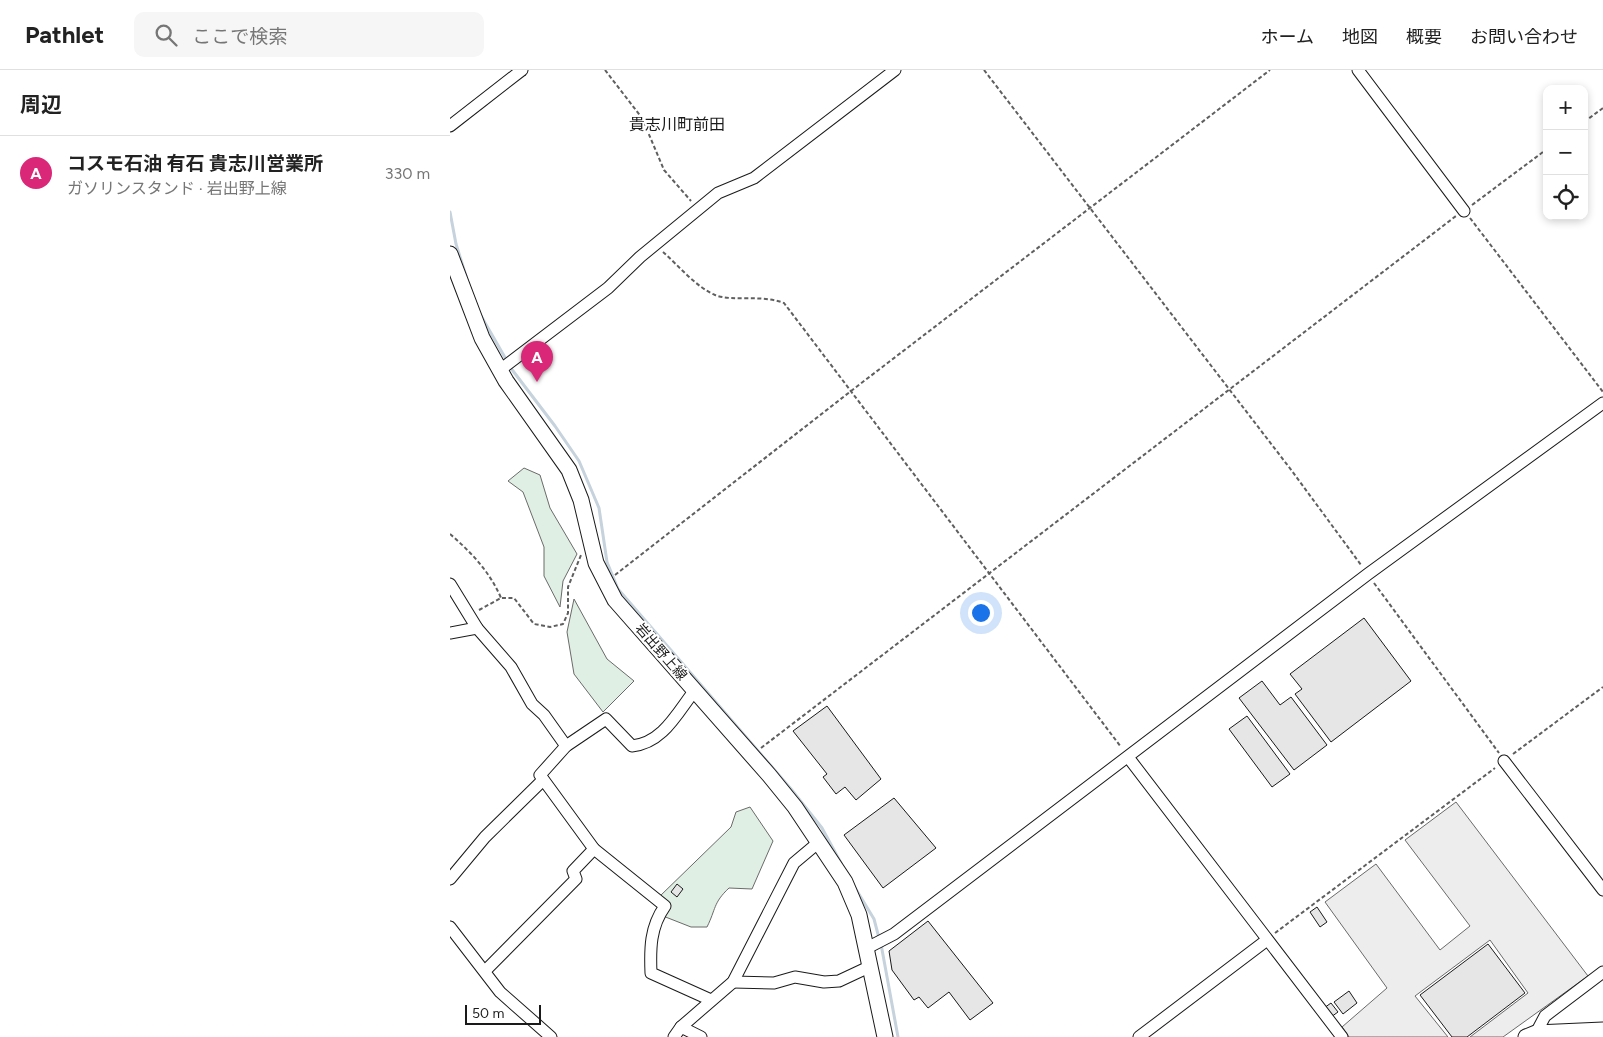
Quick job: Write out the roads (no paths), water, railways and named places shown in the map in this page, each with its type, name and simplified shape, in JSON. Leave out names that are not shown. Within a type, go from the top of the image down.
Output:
[{"type":"main road","name":"岩出野上線","points":[[450,254],[482,338],[500,370],[569,470],[581,500],[596,563],[605,583],[616,600],[752,755],[795,808],[845,882],[859,915],[885,1037]]},
{"type":"main road","points":[[1531,1035],[1603,1030]]},
{"type":"street","points":[[450,126],[522,70]]},
{"type":"street","points":[[500,370],[608,288],[640,257],[656,246],[718,193],[754,178],[895,70]]},
{"type":"street","points":[[1358,70],[1464,210]]},
{"type":"street","points":[[867,948],[894,934],[1368,574],[1603,403]]},
{"type":"street","points":[[450,584],[477,628],[511,667],[532,704],[544,715],[566,746]]},
{"type":"street","points":[[450,633],[477,628]]},
{"type":"street","points":[[695,690],[662,734],[646,744],[632,746],[606,720],[566,746],[540,775],[594,849],[664,906],[659,914],[650,942],[651,973],[711,1000]]},
{"type":"street","points":[[1128,757],[1342,1037]]},
{"type":"street","points":[[1504,760],[1603,890]]},
{"type":"street","points":[[450,879],[485,837],[543,780]]},
{"type":"street","points":[[678,1032],[733,982],[794,863],[819,842]]},
{"type":"street","points":[[485,971],[576,879],[574,872],[594,849]]},
{"type":"street","points":[[450,927],[500,992],[550,1037]]},
{"type":"street","points":[[1139,1037],[1266,940]]},
{"type":"street","points":[[733,982],[774,983],[795,976],[824,982],[839,981],[871,966]]},
{"type":"street","points":[[1531,1035],[1545,1016],[1603,972]]},
{"type":"street","points":[[678,1032],[702,1037]]},
{"type":"waterway","points":[[450,212],[456,244],[466,276]]},
{"type":"waterway","points":[[480,314],[507,361]]},
{"type":"waterway","points":[[510,367],[579,461],[599,508],[607,562],[618,589],[791,789],[822,828],[841,863]]},
{"type":"waterway","points":[[854,886],[874,919],[879,938]]},
{"type":"waterway","points":[[881,944],[898,1037]]},
{"type":"place","name":"コスモ石油 有石 貴志川営業所","points":[[537,382]]},
{"type":"district","name":"貴志川町前田","points":[[677,124]]}]
